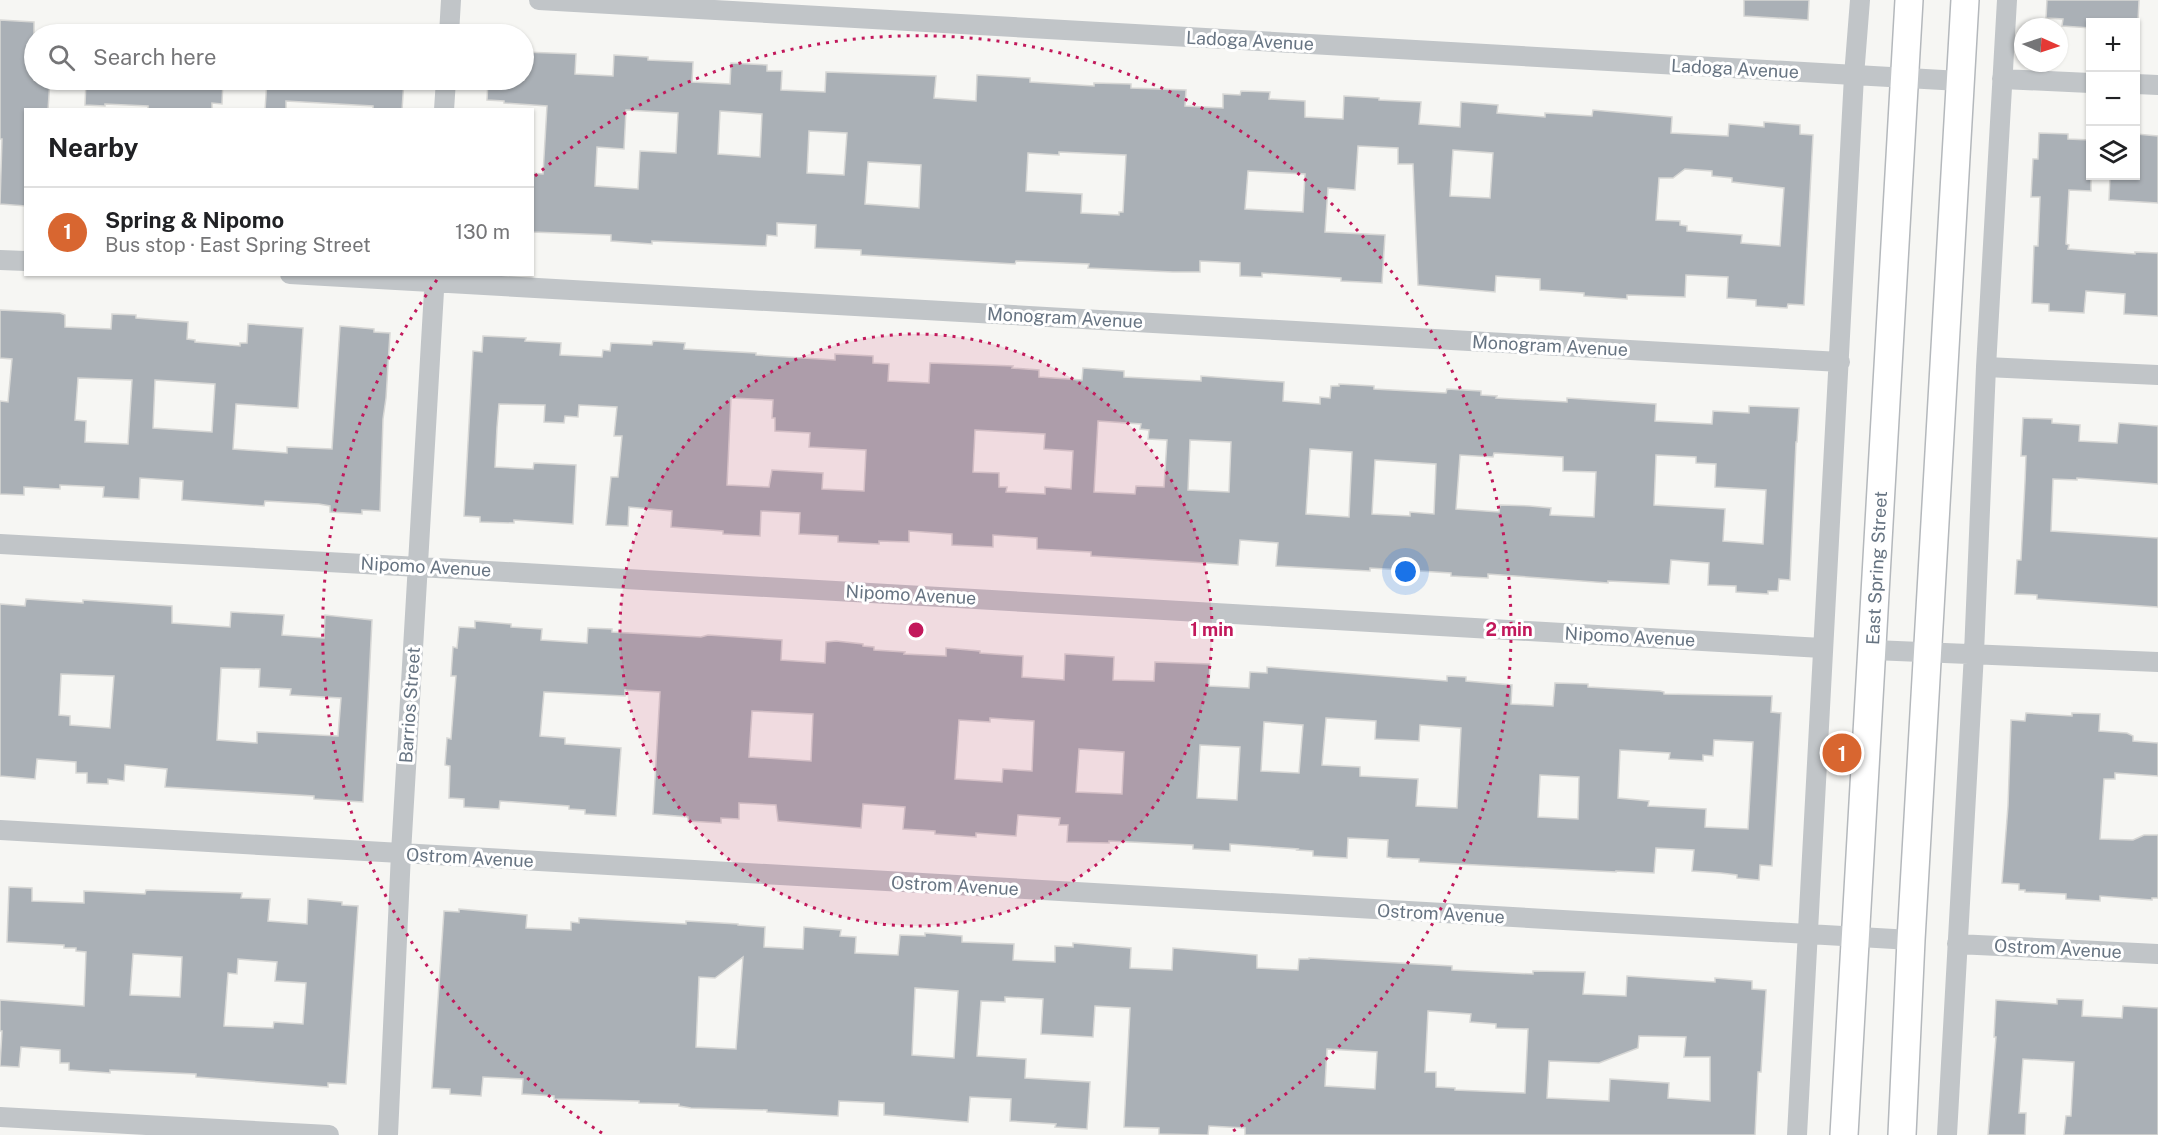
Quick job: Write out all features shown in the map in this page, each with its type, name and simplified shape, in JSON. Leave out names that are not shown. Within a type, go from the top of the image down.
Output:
[{"type":"main road","name":"East Spring Street","points":[[1844,1135],[1909,0]]},
{"type":"main road","points":[[1902,1135],[1911,940],[1965,0]]},
{"type":"street","points":[[450,24],[451,0]]},
{"type":"street","name":"Ladoga Avenue","points":[[540,0],[1960,81]]},
{"type":"street","points":[[1797,1135],[1806,935],[1860,0]]},
{"type":"street","points":[[1947,1135],[2007,0]]},
{"type":"street","points":[[2002,79],[2086,82]]},
{"type":"street","points":[[2140,84],[2158,85]]},
{"type":"street","points":[[444,108],[445,90]]},
{"type":"street","points":[[0,260],[24,261]]},
{"type":"street","name":"Monogram Avenue","points":[[362,276],[435,278],[1840,362]]},
{"type":"street","name":"Barrios Street","points":[[388,1135],[401,853],[435,278]]},
{"type":"street","points":[[1986,367],[2158,375]]},
{"type":"street","name":"Nipomo Avenue","points":[[0,544],[1822,648]]},
{"type":"street","points":[[1873,650],[2158,662]]},
{"type":"street","name":"Ostrom Avenue","points":[[0,830],[1911,940]]},
{"type":"street","name":"Ostrom Avenue","points":[[1958,944],[2158,954]]},
{"type":"street","points":[[0,1117],[329,1135]]},
{"type":"building","points":[[1744,0],[1809,0],[1808,20],[1744,16]]},
{"type":"building","points":[[2047,0],[2139,0],[2138,18],[2086,18],[2086,28],[2068,26],[2068,18],[2046,18]]},
{"type":"building","points":[[0,20],[34,22],[34,24],[24,24],[24,90],[49,90],[48,108],[24,108],[24,206],[0,204],[2,139],[0,139]]},
{"type":"building","points":[[534,52],[576,54],[575,74],[613,76],[614,55],[648,57],[648,60],[693,62],[692,82],[730,84],[731,63],[767,65],[767,71],[782,71],[781,90],[825,92],[826,72],[936,76],[934,98],[976,101],[977,75],[1030,78],[1030,82],[1094,86],[1094,83],[1131,84],[1131,88],[1186,90],[1185,106],[1223,108],[1223,94],[1240,95],[1241,91],[1270,92],[1269,99],[1305,101],[1305,117],[1343,119],[1344,96],[1421,102],[1419,124],[1460,127],[1461,102],[1498,105],[1497,113],[1545,117],[1545,113],[1592,116],[1593,110],[1672,117],[1671,133],[1728,136],[1729,124],[1764,127],[1764,122],[1800,125],[1800,134],[1813,135],[1804,305],[1788,304],[1787,308],[1756,306],[1756,300],[1727,298],[1728,277],[1686,275],[1685,297],[1627,295],[1627,299],[1540,290],[1540,279],[1496,276],[1495,292],[1418,285],[1413,164],[1398,164],[1398,148],[1358,146],[1355,190],[1328,188],[1325,232],[1385,235],[1382,283],[1262,273],[1262,277],[1240,276],[1240,263],[1200,261],[1200,272],[1173,272],[1088,268],[1089,264],[1016,261],[1015,264],[861,255],[861,250],[815,248],[816,225],[777,223],[777,236],[767,235],[766,246],[652,241],[652,244],[611,241],[611,235],[534,232],[534,173],[543,174],[547,106],[487,100],[488,90],[534,90]],"holes":[[[626,110],[678,113],[676,153],[640,151],[638,189],[595,186],[597,147],[624,149]],[[720,111],[762,114],[760,157],[718,154]],[[809,131],[847,133],[844,175],[807,173]],[[1453,150],[1493,153],[1490,198],[1450,196]],[[1059,152],[1126,155],[1123,212],[1119,212],[1119,215],[1081,213],[1082,194],[1026,191],[1028,153],[1059,155]],[[868,162],[921,165],[919,208],[865,204]],[[1685,169],[1712,171],[1712,176],[1732,178],[1732,182],[1784,188],[1780,246],[1741,243],[1742,235],[1687,231],[1687,226],[1680,225],[1680,221],[1656,220],[1659,178],[1673,178]],[[1248,171],[1305,174],[1303,212],[1245,209]]]},
{"type":"building","points":[[86,90],[223,90],[222,104],[212,103],[212,108],[85,105]]},
{"type":"building","points":[[266,90],[403,90],[402,108],[286,101],[286,108],[265,108]]},
{"type":"building","points":[[2039,133],[2068,134],[2068,139],[2086,140],[2086,180],[2091,180],[2091,191],[2069,190],[2066,244],[2069,245],[2068,249],[2135,254],[2135,252],[2158,253],[2158,316],[2124,314],[2125,294],[2086,291],[2084,313],[2049,311],[2049,304],[2032,303],[2034,246],[2038,246],[2040,197],[2031,197],[2033,159],[2038,159]]},
{"type":"building","points":[[2140,134],[2158,136],[2158,203],[2109,200],[2110,180],[2140,180]]},
{"type":"building","points":[[0,310],[60,313],[65,315],[65,327],[111,329],[112,314],[188,322],[187,339],[195,340],[195,342],[240,346],[240,343],[247,343],[248,324],[303,328],[298,408],[236,404],[233,449],[287,453],[287,447],[332,449],[340,326],[390,333],[383,419],[380,511],[362,510],[362,514],[330,512],[330,506],[319,504],[265,501],[264,506],[182,500],[183,481],[140,478],[139,499],[103,497],[104,487],[60,485],[60,489],[24,487],[24,495],[0,494],[0,401],[8,402],[12,359],[0,358]],"holes":[[[78,378],[132,380],[128,444],[85,442],[86,421],[75,420]],[[155,380],[215,384],[212,432],[153,428]]]},
{"type":"building","points":[[483,336],[526,338],[525,341],[561,343],[560,355],[602,357],[603,350],[610,351],[611,343],[652,345],[653,341],[685,343],[684,349],[756,353],[756,355],[835,360],[835,354],[873,356],[873,363],[889,364],[888,381],[929,383],[930,363],[1013,366],[1012,368],[1039,370],[1039,377],[1082,380],[1083,368],[1124,371],[1124,377],[1201,381],[1201,376],[1284,382],[1283,401],[1320,404],[1320,397],[1330,398],[1331,386],[1339,386],[1339,384],[1374,386],[1374,389],[1446,393],[1447,389],[1481,391],[1481,395],[1497,396],[1496,398],[1567,402],[1567,398],[1656,404],[1655,421],[1712,424],[1713,411],[1749,413],[1749,406],[1799,408],[1790,580],[1779,579],[1778,591],[1768,591],[1768,594],[1736,592],[1736,586],[1708,585],[1709,563],[1671,560],[1669,584],[1608,581],[1608,583],[1488,574],[1488,578],[1451,576],[1451,573],[1370,568],[1370,571],[1276,566],[1278,543],[1240,540],[1238,565],[1091,556],[1091,552],[1037,549],[1037,538],[993,535],[993,547],[952,545],[952,534],[909,531],[909,542],[879,541],[879,544],[838,542],[838,536],[799,534],[800,513],[761,511],[760,536],[671,527],[672,511],[629,507],[628,526],[606,525],[611,477],[618,477],[622,436],[614,436],[617,407],[579,405],[578,417],[565,416],[564,423],[544,422],[545,405],[499,404],[497,427],[495,467],[533,469],[534,463],[576,465],[573,524],[514,520],[514,523],[480,522],[480,517],[464,516],[473,351],[482,352]],"holes":[[[731,398],[773,400],[772,418],[775,418],[775,431],[810,433],[809,447],[866,450],[864,491],[822,489],[823,473],[772,470],[769,487],[727,485]],[[1098,421],[1141,424],[1140,429],[1149,430],[1148,439],[1167,440],[1164,487],[1136,486],[1135,494],[1094,492]],[[975,430],[1045,434],[1044,449],[1073,451],[1071,489],[1045,487],[1045,494],[1006,492],[1007,487],[999,487],[999,473],[973,472]],[[1190,440],[1231,442],[1229,492],[1188,490]],[[1310,449],[1352,452],[1349,517],[1306,514]],[[1494,453],[1563,457],[1563,471],[1596,472],[1594,517],[1550,515],[1551,508],[1530,506],[1500,505],[1499,512],[1456,509],[1460,455],[1493,457]],[[1656,455],[1696,457],[1696,463],[1716,464],[1715,487],[1766,490],[1763,544],[1723,541],[1725,509],[1654,505]],[[1375,460],[1436,464],[1434,514],[1410,512],[1410,516],[1372,514]]]},
{"type":"building","points":[[2023,418],[2052,419],[2052,423],[2080,425],[2079,441],[2117,443],[2119,423],[2158,426],[2158,484],[2077,478],[2077,480],[2053,479],[2051,531],[2158,538],[2158,607],[2037,599],[2037,595],[2015,594],[2017,560],[2021,560],[2025,482],[2026,456],[2021,456]]},
{"type":"building","points":[[26,599],[172,606],[172,623],[230,627],[231,612],[284,615],[282,635],[324,638],[325,615],[372,620],[363,802],[314,799],[314,796],[165,787],[167,769],[125,765],[124,781],[108,779],[108,784],[87,783],[87,773],[76,773],[76,762],[37,759],[35,779],[0,776],[0,604],[25,606]],"holes":[[[221,668],[260,669],[259,687],[291,689],[290,695],[341,698],[338,736],[257,732],[257,743],[217,740]],[[61,674],[114,676],[110,728],[70,725],[70,716],[59,715]]]},
{"type":"building","points":[[475,621],[511,624],[511,627],[542,629],[541,640],[587,643],[588,628],[612,629],[612,632],[782,640],[781,660],[825,663],[826,642],[836,641],[863,644],[863,646],[874,647],[874,650],[905,652],[904,654],[946,656],[946,648],[980,651],[980,653],[1023,656],[1022,677],[1064,680],[1065,654],[1114,657],[1113,680],[1154,681],[1155,662],[1210,664],[1209,686],[1249,688],[1250,672],[1267,673],[1267,667],[1447,681],[1447,676],[1466,677],[1466,681],[1512,685],[1511,704],[1553,706],[1555,683],[1660,691],[1664,694],[1772,696],[1771,712],[1781,713],[1772,866],[1760,865],[1759,880],[1737,878],[1737,875],[1692,871],[1694,850],[1656,848],[1654,873],[1419,862],[1419,859],[1387,857],[1388,840],[1348,838],[1347,858],[1313,856],[1313,851],[1298,849],[1230,844],[1230,851],[1193,849],[1193,845],[1109,841],[1109,843],[1067,842],[1068,825],[1059,825],[1060,818],[1018,815],[1016,836],[976,833],[976,837],[903,829],[905,807],[863,804],[861,828],[778,821],[776,805],[739,803],[739,819],[721,818],[721,823],[688,821],[688,817],[653,814],[660,692],[625,690],[625,696],[544,692],[540,736],[565,738],[565,744],[621,748],[616,816],[585,814],[585,810],[569,809],[569,806],[500,801],[499,809],[464,807],[464,799],[449,798],[450,766],[445,765],[447,738],[451,739],[456,676],[451,676],[453,647],[457,648],[459,627],[475,628]],"holes":[[[752,711],[813,714],[811,761],[749,757]],[[990,718],[1034,721],[1032,771],[1003,769],[1002,782],[955,779],[959,720],[990,722]],[[1326,718],[1376,721],[1375,739],[1419,741],[1420,725],[1461,728],[1457,808],[1416,806],[1418,779],[1360,776],[1360,767],[1322,765]],[[1264,722],[1303,725],[1299,773],[1261,771]],[[1714,740],[1753,742],[1748,829],[1705,827],[1706,809],[1648,806],[1649,801],[1618,798],[1620,750],[1670,753],[1669,759],[1703,761],[1703,755],[1713,756]],[[1200,745],[1240,747],[1237,800],[1197,798]],[[1079,749],[1124,752],[1122,794],[1076,792]],[[1540,775],[1579,777],[1578,819],[1538,817]]]},
{"type":"building","points":[[2026,713],[2072,716],[2072,713],[2100,714],[2099,731],[2127,733],[2133,736],[2133,741],[2158,743],[2158,776],[2115,773],[2115,779],[2104,779],[2100,839],[2133,840],[2144,835],[2158,835],[2158,898],[2152,898],[2152,900],[2100,896],[2100,901],[2066,899],[2066,894],[2025,892],[2025,890],[2019,890],[2019,884],[2002,883],[2011,720],[2025,721]]},
{"type":"building","points":[[9,887],[32,888],[32,901],[84,903],[84,891],[145,894],[146,890],[242,893],[241,898],[270,899],[268,921],[307,924],[308,899],[358,906],[346,1084],[328,1083],[328,1087],[196,1077],[196,1074],[69,1070],[69,1063],[60,1063],[60,1050],[21,1047],[19,1067],[0,1066],[2,1031],[0,1031],[0,1000],[84,1006],[86,952],[76,951],[76,948],[64,948],[64,945],[7,942]],"holes":[[[133,954],[182,957],[180,997],[130,995]],[[238,959],[277,962],[275,981],[306,983],[303,1024],[274,1022],[273,1028],[224,1026],[228,973],[237,974]]]},
{"type":"building","points":[[459,909],[527,915],[526,928],[571,930],[571,922],[579,923],[579,918],[686,924],[686,921],[738,924],[765,927],[764,947],[803,949],[804,927],[841,930],[840,936],[856,937],[855,953],[898,955],[900,935],[925,936],[925,933],[962,936],[962,942],[1014,944],[1013,960],[1055,962],[1055,946],[1073,947],[1073,943],[1131,948],[1130,968],[1172,970],[1173,948],[1257,955],[1257,968],[1298,970],[1299,959],[1309,958],[1452,966],[1452,970],[1533,974],[1533,971],[1585,972],[1583,994],[1626,996],[1627,976],[1715,982],[1715,978],[1752,981],[1752,989],[1766,990],[1755,1135],[1245,1135],[1245,1128],[1209,1126],[1208,1135],[1159,1134],[1159,1128],[1124,1127],[1130,1008],[1095,1006],[1093,1037],[1041,1034],[1043,999],[1005,997],[1005,1002],[981,1001],[977,1056],[1026,1059],[1025,1078],[1090,1082],[1087,1129],[1010,1121],[1011,1099],[970,1097],[968,1122],[884,1115],[884,1103],[839,1101],[838,1116],[767,1112],[767,1110],[691,1108],[679,1106],[679,1104],[639,1103],[639,1101],[554,1099],[554,1096],[522,1094],[523,1079],[483,1077],[481,1096],[450,1094],[450,1089],[432,1088],[444,911],[459,912]],"holes":[[[743,957],[736,1049],[696,1047],[699,977],[715,978]],[[915,988],[958,991],[954,1058],[912,1055]],[[1428,1011],[1471,1014],[1470,1022],[1496,1024],[1496,1028],[1528,1029],[1525,1093],[1436,1087],[1436,1072],[1425,1072]],[[1639,1036],[1686,1037],[1684,1057],[1710,1057],[1710,1101],[1668,1098],[1669,1083],[1610,1079],[1609,1101],[1547,1098],[1549,1061],[1599,1063],[1638,1048]],[[1327,1049],[1377,1052],[1375,1089],[1325,1086]]]},
{"type":"building","points":[[2057,999],[2083,1000],[2082,1016],[2122,1018],[2123,1006],[2158,1008],[2158,1135],[2064,1135],[2066,1116],[2071,1116],[2074,1062],[2023,1059],[2019,1113],[2026,1113],[2025,1135],[1988,1135],[1996,1037],[1994,1037],[1996,1000],[2057,1004]]},
{"type":"place","name":"Spring & Nipomo","points":[[1842,753]]}]
